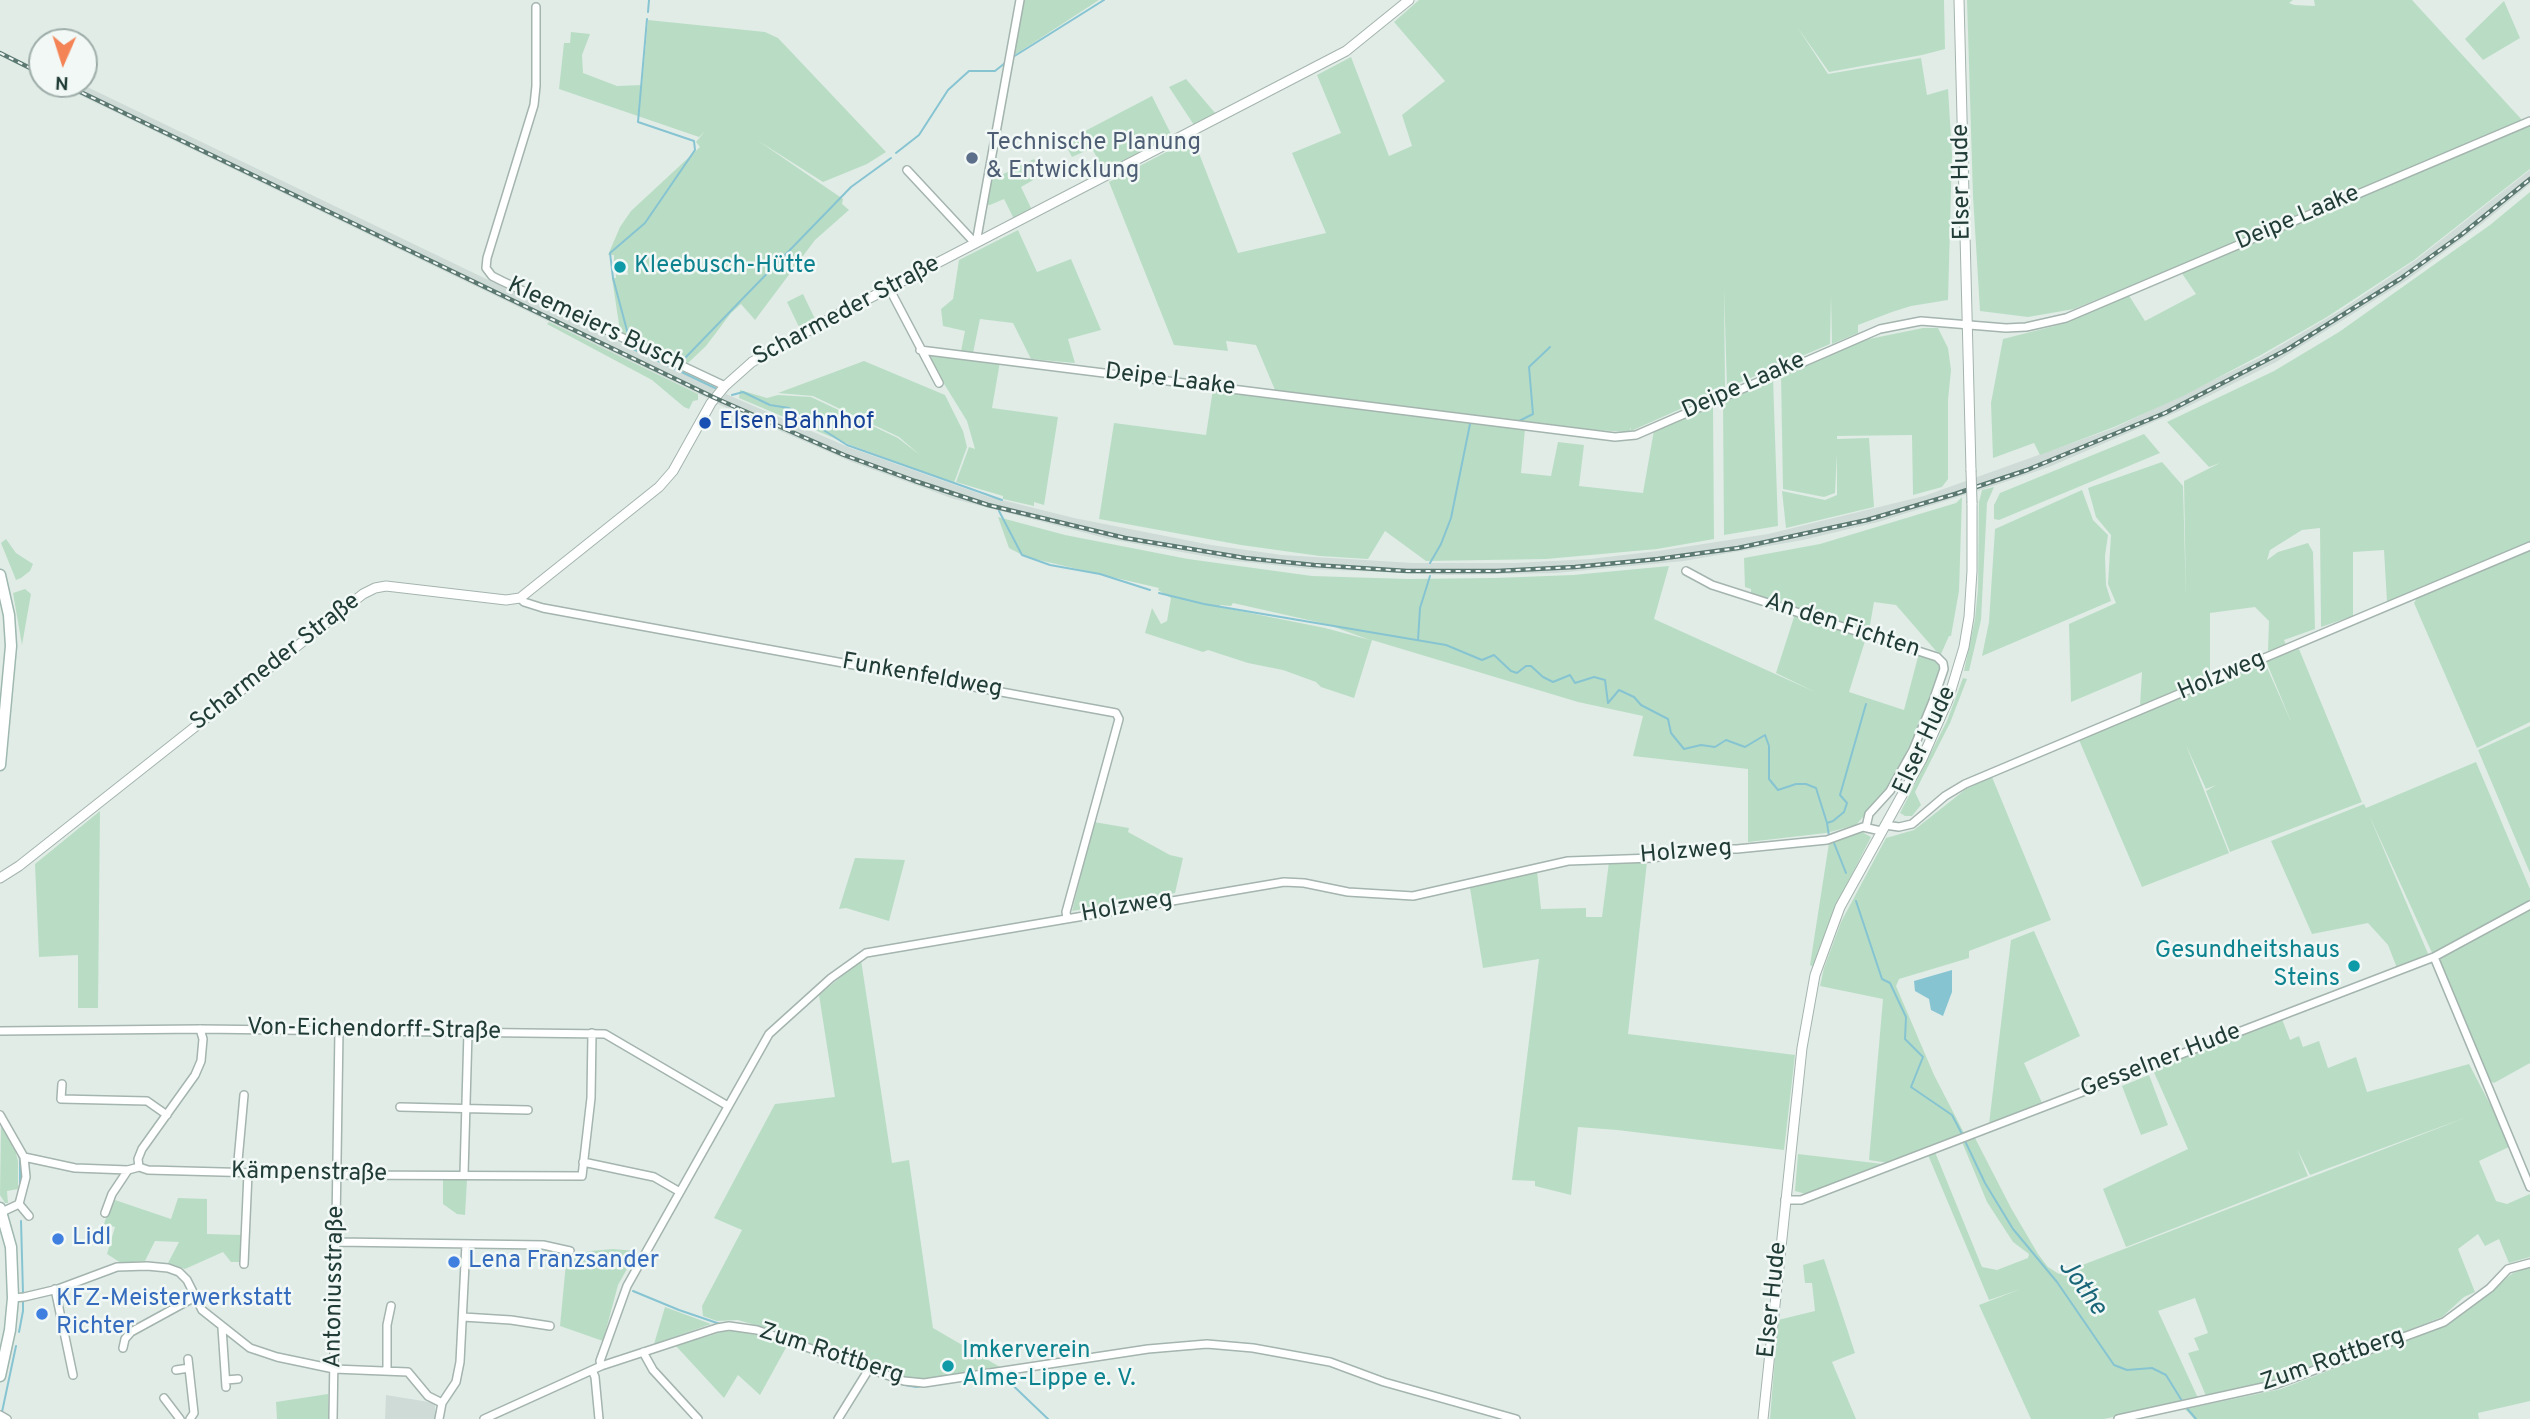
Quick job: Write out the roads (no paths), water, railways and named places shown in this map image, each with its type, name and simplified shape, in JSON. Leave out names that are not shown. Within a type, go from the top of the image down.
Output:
[{"type":"main road","points":[[0,575],[9,615],[10,646],[0,765]]},
{"type":"main road","points":[[0,1376],[19,1298],[11,1247],[1,1210]]},
{"type":"street","points":[[975,243],[1020,0]]},
{"type":"street","name":"Scharmeder Straße","points":[[0,878],[19,866],[363,594],[375,587],[386,586],[506,600],[520,598],[659,488],[673,471],[706,410],[725,386],[752,362],[774,348],[1346,51],[1409,0]]},
{"type":"street","name":"Elser Hude","points":[[1763,1419],[1802,1048],[1815,975],[1840,907],[1936,732],[1958,670],[1969,617],[1972,589],[1972,470],[1959,0]]},
{"type":"street","name":"Kleemeiers Busch","points":[[537,7],[534,105],[486,268],[492,276],[502,281],[725,386]]},
{"type":"street","name":"Deipe Laake","points":[[920,350],[1615,437],[1636,435],[1880,329],[1921,321],[2026,327],[2066,318],[2530,121]]},
{"type":"street","points":[[907,170],[975,243]]},
{"type":"street","points":[[889,288],[939,383]]},
{"type":"street","name":"Holzweg","points":[[601,1366],[600,1361],[624,1292],[774,1026],[858,957],[890,947],[1284,882],[1348,892],[1413,896],[1568,861],[1653,858],[1697,849],[1737,849],[1827,840],[1866,827],[1899,827],[1912,824],[1945,796],[1965,784],[2530,546]]},
{"type":"street","name":"An den Fichten","points":[[1686,571],[1712,585],[1937,657],[1943,663],[1944,669],[1933,701],[1913,750],[1890,791],[1869,814],[1866,827]]},
{"type":"street","name":"Funkenfeldweg","points":[[520,598],[543,608],[1116,713],[1119,719],[1066,912],[1067,918]]},
{"type":"street","name":"Gesselner Hude","points":[[1785,1200],[1801,1200],[1826,1191],[2434,957],[2530,905]]},
{"type":"street","points":[[2434,957],[2530,1188]]},
{"type":"street","points":[[139,1167],[138,1159],[142,1149],[195,1075],[201,1061],[203,1040],[200,1029]]},
{"type":"street","name":"Von-Eichendorff-Straße","points":[[0,1031],[200,1029],[605,1034],[728,1107]]},
{"type":"street","name":"Antoniusstraße","points":[[333,1419],[339,1030]]},
{"type":"street","points":[[464,1174],[468,1032]]},
{"type":"street","points":[[592,1033],[591,1098],[583,1162],[654,1177],[680,1192]]},
{"type":"street","points":[[62,1084],[59,1102],[147,1101],[167,1115]]},
{"type":"street","points":[[237,1172],[244,1095]]},
{"type":"street","points":[[400,1107],[528,1110]]},
{"type":"street","points":[[0,1115],[24,1157],[26,1177],[19,1205]]},
{"type":"street","name":"Kämpenstraße","points":[[24,1157],[75,1168],[128,1170],[139,1167],[148,1170],[338,1174],[582,1176],[583,1162]]},
{"type":"street","points":[[105,1213],[112,1194],[128,1170]]},
{"type":"street","points":[[244,1264],[248,1173]]},
{"type":"street","points":[[1,1210],[19,1205]]},
{"type":"street","points":[[19,1205],[29,1216]]},
{"type":"street","points":[[337,1242],[543,1245],[570,1251]]},
{"type":"street","points":[[439,1419],[442,1403],[456,1382],[460,1363],[466,1244]]},
{"type":"street","name":"Zum Rottberg","points":[[2118,1419],[2277,1384],[2444,1322],[2490,1288],[2508,1269],[2530,1263]]},
{"type":"street","points":[[19,1298],[55,1289],[115,1268],[156,1266],[179,1272],[191,1286],[202,1310],[222,1328],[256,1350],[334,1369],[404,1370],[412,1374],[428,1396],[442,1403]]},
{"type":"street","points":[[55,1289],[75,1353],[73,1375]]},
{"type":"street","points":[[123,1348],[125,1339],[131,1332],[195,1297]]},
{"type":"street","points":[[387,1371],[387,1325],[391,1306]]},
{"type":"street","points":[[463,1317],[550,1326]]},
{"type":"street","name":"Zum Rottberg","points":[[484,1419],[601,1366],[718,1328],[736,1326],[757,1330],[904,1381],[924,1383],[1148,1349],[1218,1345],[1254,1348],[1330,1362],[1384,1382],[1516,1419]]},
{"type":"street","points":[[222,1328],[226,1384],[238,1379]]},
{"type":"street","points":[[643,1352],[653,1370],[698,1419]]},
{"type":"street","points":[[188,1359],[194,1413],[190,1419]]},
{"type":"street","points":[[176,1370],[189,1368]]},
{"type":"street","points":[[838,1419],[869,1369]]},
{"type":"street","points":[[592,1370],[599,1419]]},
{"type":"street","points":[[164,1398],[180,1419]]},
{"type":"street","points":[[0,1415],[7,1419]]},
{"type":"water","points":[[1952,970],[1952,992],[1943,1016],[1931,1010],[1929,999],[1915,991],[1914,981]]},
{"type":"waterway","points":[[648,12],[649,0]]},
{"type":"waterway","points":[[1013,57],[1104,0]]},
{"type":"waterway","points":[[629,338],[613,278],[610,253],[645,223],[695,150],[694,141],[638,122],[647,19]]},
{"type":"waterway","points":[[896,153],[919,135],[948,90],[969,71],[995,71],[1005,63]]},
{"type":"waterway","points":[[685,363],[685,358],[851,187],[891,158]]},
{"type":"waterway","points":[[627,346],[715,388]]},
{"type":"waterway","points":[[1517,422],[1533,414],[1529,367],[1550,347]]},
{"type":"waterway","points":[[732,395],[743,392],[770,405],[789,408],[847,445],[1002,500]]},
{"type":"waterway","points":[[1430,563],[1451,518],[1470,424]]},
{"type":"waterway","points":[[999,511],[1022,555],[1050,565],[1100,574],[1150,590]]},
{"type":"waterway","points":[[1418,640],[1420,608],[1430,576]]},
{"type":"waterway","points":[[1159,593],[1204,604],[1446,645],[1482,660],[1494,655],[1511,671],[1517,673],[1526,666],[1531,666],[1553,682],[1570,675],[1575,683],[1594,677],[1605,680],[1608,703],[1619,690],[1634,697],[1641,705],[1668,719],[1671,733],[1684,749],[1701,745],[1715,747],[1726,740],[1745,747],[1765,735],[1769,746],[1769,779],[1778,790],[1796,784],[1816,788],[1827,823]]},
{"type":"waterway","points":[[1829,836],[1827,823],[1844,812],[1847,803],[1840,795],[1866,704]]},
{"type":"waterway","points":[[1834,843],[1846,873]]},
{"type":"waterway","points":[[1856,901],[1882,979],[1890,983],[1906,1017],[1905,1039],[1923,1057],[1911,1087],[1952,1115],[1962,1134]]},
{"type":"waterway","name":"Jothe","points":[[1965,1141],[1985,1183],[2013,1229],[2057,1282],[2114,1365],[2127,1370],[2152,1368],[2166,1375],[2182,1401]]},
{"type":"waterway","points":[[18,1153],[20,1186]]},
{"type":"waterway","points":[[21,1221],[23,1293]]},
{"type":"waterway","points":[[633,1291],[720,1324]]},
{"type":"waterway","points":[[19,1332],[23,1299]]},
{"type":"waterway","points":[[2,1412],[16,1346]]},
{"type":"waterway","points":[[1001,1374],[1048,1419]]},
{"type":"waterway","points":[[905,1385],[916,1387],[944,1383]]},
{"type":"waterway","name":"Jothe","points":[[2185,1406],[2196,1419]]},
{"type":"railway","points":[[0,53],[28,67]]},
{"type":"railway","points":[[93,98],[715,398],[844,455],[915,481],[988,505],[1125,538],[1245,558],[1407,571],[1497,571],[1575,567],[1738,548],[1867,520],[2027,470],[2165,413],[2288,349],[2400,279],[2461,235],[2530,179]]},
{"type":"place","name":"Technische Planung & Entwicklung","points":[[972,158]]},
{"type":"place","name":"Kleebusch-Hütte","points":[[620,267]]},
{"type":"place","name":"Elsen Bahnhof","points":[[705,423]]},
{"type":"place","name":"Gesundheitshaus Steins","points":[[2354,966]]},
{"type":"place","name":"Lidl","points":[[58,1239]]},
{"type":"place","name":"Lena Franzsander","points":[[454,1262]]},
{"type":"place","name":"KFZ-Meisterwerkstatt Richter","points":[[42,1314]]},
{"type":"place","name":"Imkerverein Alme-Lippe e. V.","points":[[948,1366]]}]
